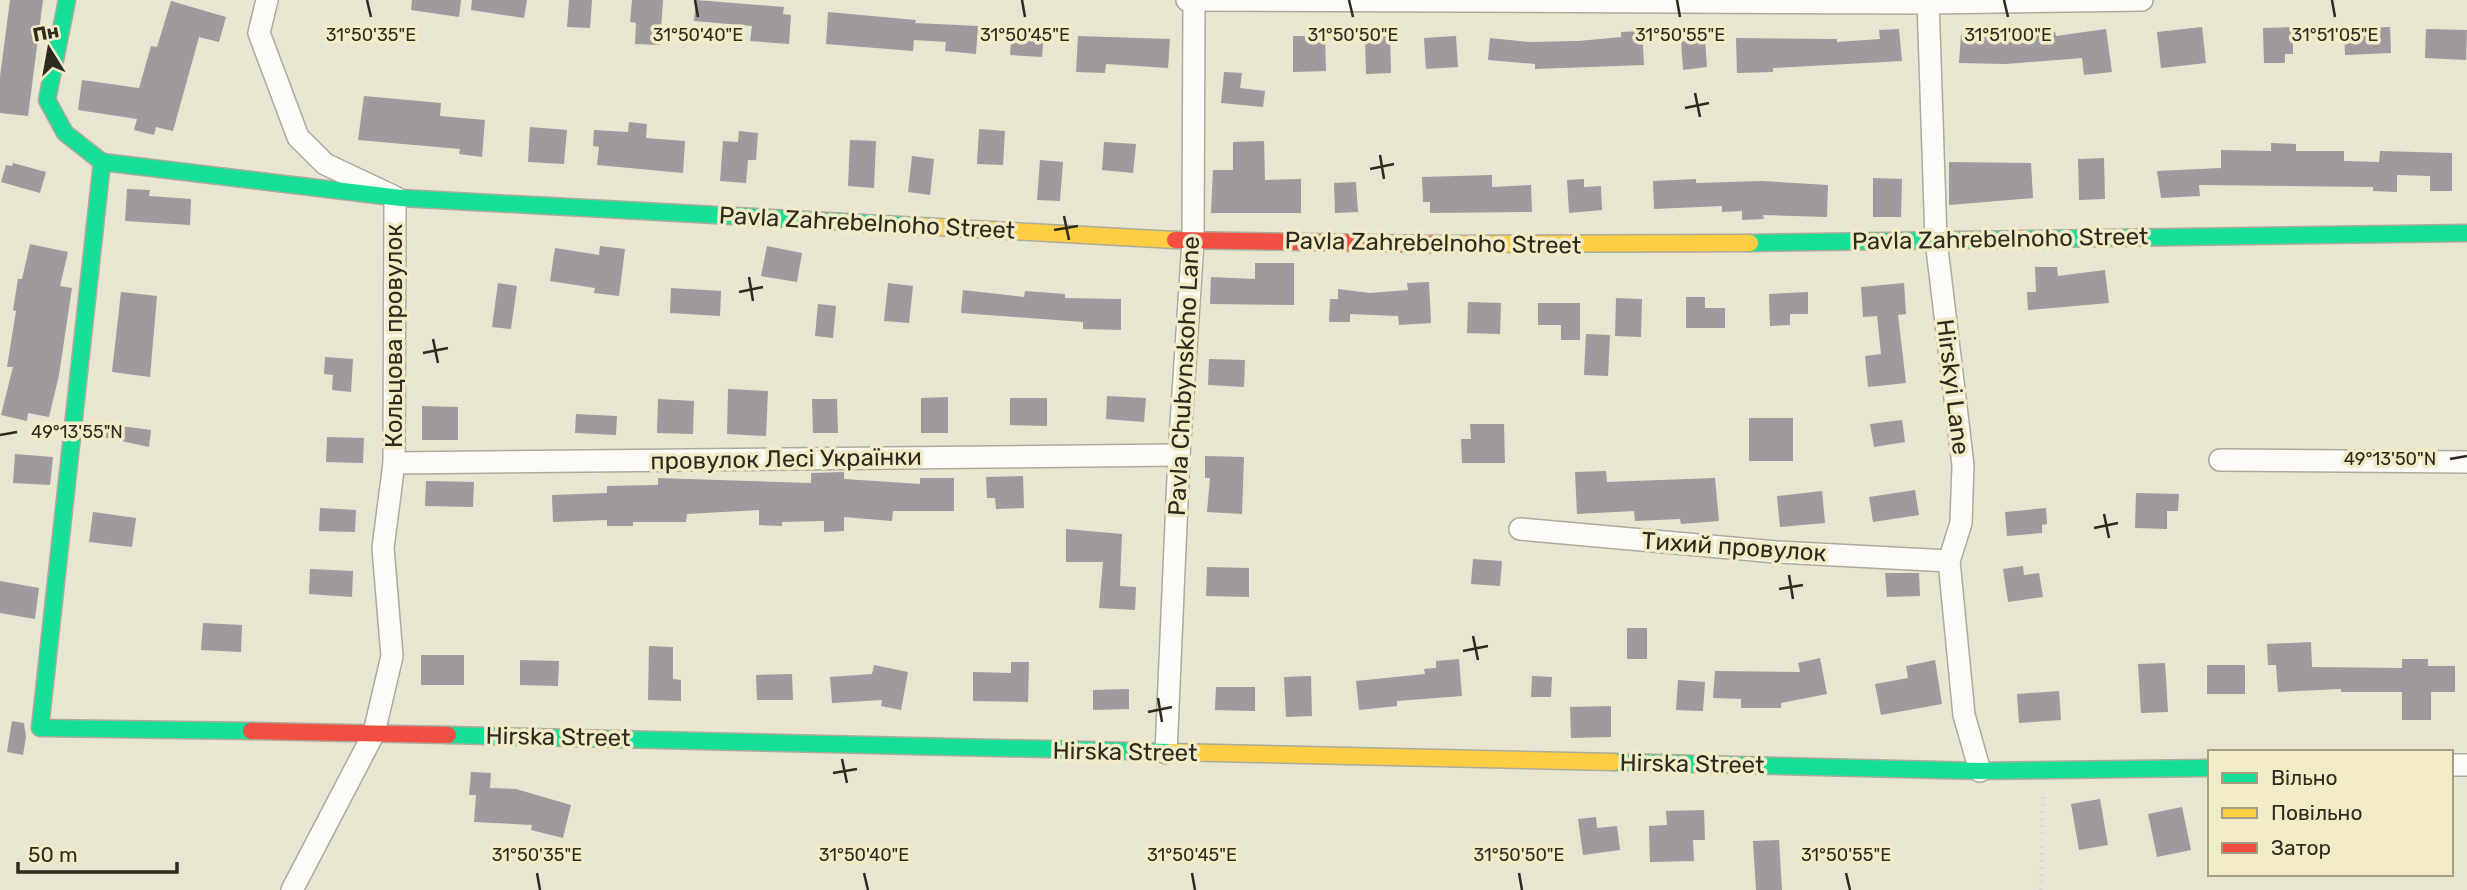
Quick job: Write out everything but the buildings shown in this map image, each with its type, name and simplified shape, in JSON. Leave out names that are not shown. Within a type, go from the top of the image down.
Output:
[{"type":"street","points":[[67,0],[47,100],[65,133],[102,162]]},
{"type":"street","name":"Кольцова провулок","points":[[267,0],[260,33],[298,137],[325,164],[398,198],[394,463],[383,548],[391,656],[374,733],[292,890]]},
{"type":"street","points":[[1187,0],[2142,0]]},
{"type":"street","name":"Pavla Chubynskoho Lane","points":[[1166,753],[1179,455],[1193,241],[1194,0]]},
{"type":"street","name":"Hirskyi Lane","points":[[1928,1],[1936,240],[1963,465],[1961,523],[1949,561],[1964,715],[1980,771]]},
{"type":"street","name":"Pavla Zahrebelnoho Street","points":[[102,162],[398,198],[1193,241],[1566,245],[2467,233]]},
{"type":"street","name":"Hirska Street","points":[[102,162],[40,728],[374,733],[1980,771],[2208,768]]},
{"type":"street","name":"провулок Лесі Українки","points":[[394,463],[1179,455]]},
{"type":"street","points":[[2220,460],[2467,462]]},
{"type":"street","name":"Тихий провулок","points":[[1520,529],[1776,552],[1949,561]]},
{"type":"path","points":[[2041,890],[2043,771]]},
{"type":"traffic: fast","points":[[67,0],[47,100],[65,133],[102,162],[40,728],[251,731]]},
{"type":"traffic: fast","points":[[102,162],[401,198],[919,226]]},
{"type":"traffic: fast","points":[[1750,243],[2467,233]]},
{"type":"traffic: fast","points":[[448,735],[1171,752]]},
{"type":"traffic: fast","points":[[1614,762],[1980,771],[2208,768]]},
{"type":"traffic: slow","points":[[919,226],[1175,240]]},
{"type":"traffic: slow","points":[[1431,244],[1750,243]]},
{"type":"traffic: slow","points":[[1171,752],[1614,762]]},
{"type":"traffic: jam","points":[[1175,240],[1431,244]]},
{"type":"traffic: jam","points":[[251,731],[448,735]]}]
